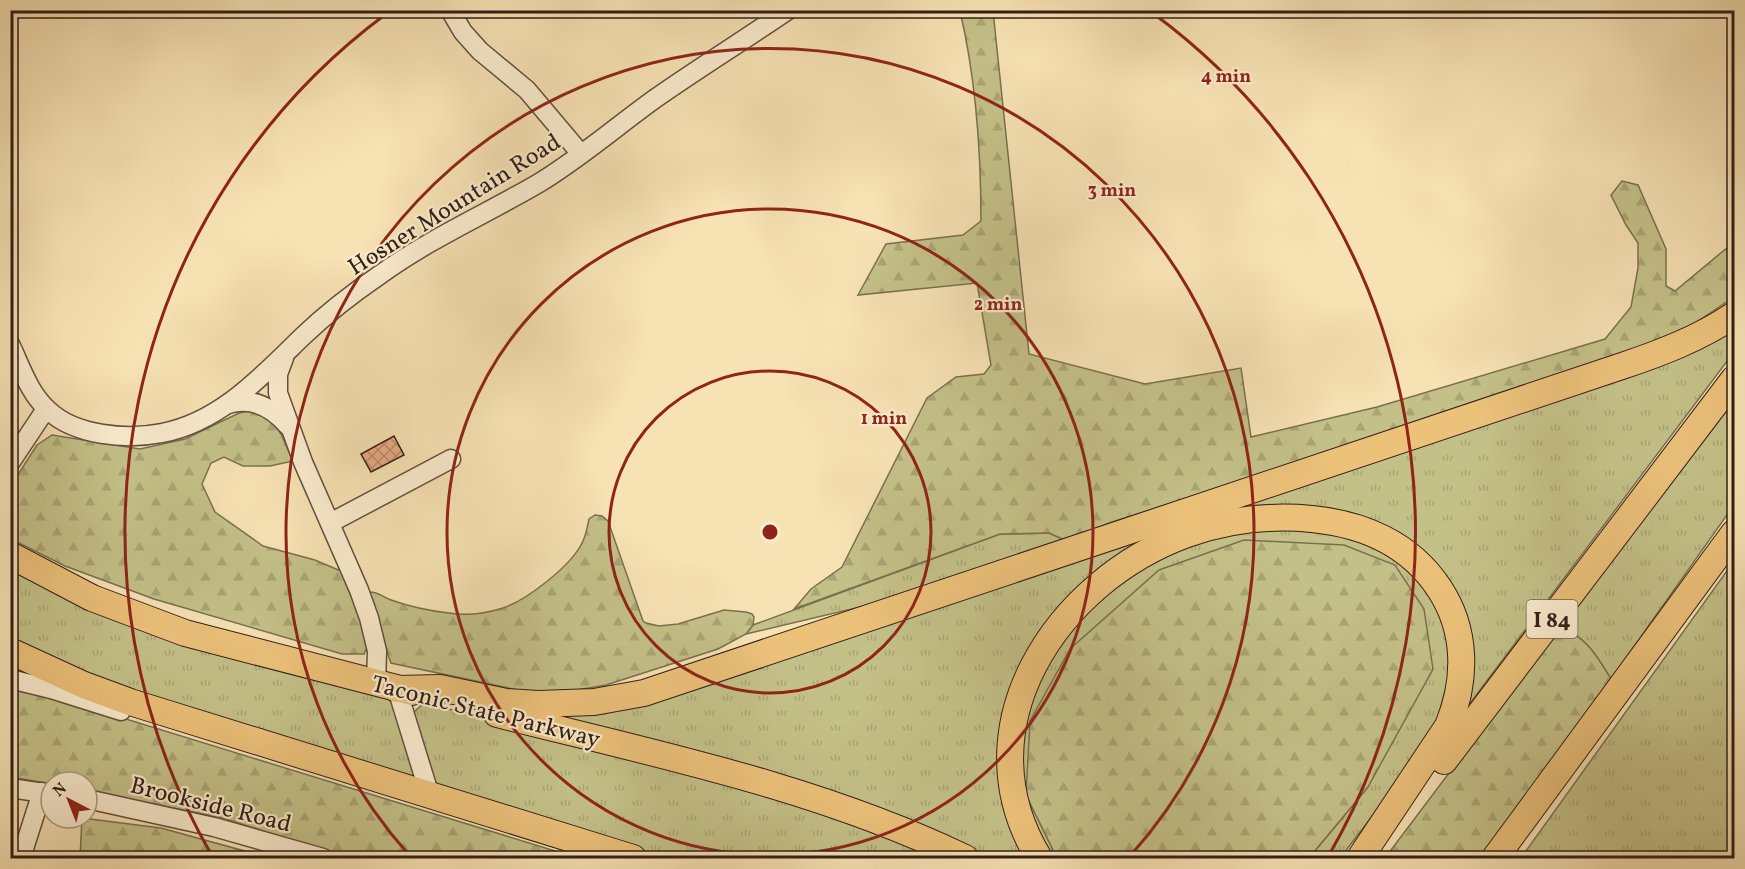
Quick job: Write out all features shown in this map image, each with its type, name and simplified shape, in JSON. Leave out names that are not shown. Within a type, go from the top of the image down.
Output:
[{"type":"highway","points":[[386,686],[440,688],[506,702],[547,704],[594,702],[652,690],[1622,366],[1677,346],[1734,315]]},
{"type":"highway","name":"I 84","points":[[1369,858],[1734,379]]},
{"type":"highway","points":[[1039,858],[1029,841],[1016,806],[1009,766],[1009,743],[1018,699],[1040,654],[1054,634],[1086,597],[1107,579],[1132,561],[1159,546],[1215,526],[1245,520],[1298,518],[1346,524],[1367,531],[1406,551],[1421,564],[1445,596],[1454,616],[1460,643],[1462,671],[1460,688],[1448,726],[1360,858]]},
{"type":"highway","points":[[1495,858],[1734,533]]},
{"type":"highway","name":"Taconic State Parkway","points":[[10,555],[92,598],[166,627],[230,647],[715,768],[790,789],[892,825],[965,858]]},
{"type":"highway","points":[[10,651],[84,685],[130,702],[633,858]]},
{"type":"highway","points":[[430,796],[495,825],[591,858]]},
{"type":"street","points":[[450,10],[463,32],[480,51],[527,90],[581,154]]},
{"type":"street","name":"Hosner Mountain Road","points":[[10,344],[28,385],[46,409],[59,420],[116,436],[140,436],[180,429],[226,405],[255,382],[343,302],[389,268],[423,245],[540,182],[657,98],[788,10]]},
{"type":"street","points":[[286,354],[278,374],[280,400],[353,576],[376,641],[378,662],[386,686],[430,796]]},
{"type":"street","points":[[226,405],[242,401],[261,405],[279,416],[291,430]]},
{"type":"street","points":[[10,463],[46,409]]},
{"type":"street","points":[[330,523],[451,459]]},
{"type":"street","points":[[10,679],[175,726],[212,728]]},
{"type":"street","points":[[10,788],[39,792]]},
{"type":"street","name":"Brookside Road","points":[[99,803],[214,827],[323,858]]},
{"type":"street","points":[[21,858],[39,813]]},
{"type":"green space","points":[[960,11],[993,11],[1029,354],[1145,384],[1241,368],[1251,437],[1377,407],[1605,339],[1631,307],[1638,268],[1638,243],[1611,195],[1622,181],[1638,185],[1666,249],[1666,286],[1675,291],[1734,242],[1734,297],[1692,325],[1585,370],[1109,523],[1067,541],[1049,533],[1000,534],[794,609],[811,589],[842,567],[927,398],[956,377],[984,374],[991,365],[977,283],[858,295],[886,244],[963,235],[981,221],[976,115],[970,63]]},
{"type":"green space","points":[[1734,322],[1734,352],[1468,706],[1431,567],[1292,511],[1132,555],[1014,688],[1033,858],[992,858],[930,830],[826,789],[512,705],[604,705]]},
{"type":"green space","points":[[1734,398],[1734,505],[1611,679],[1584,641],[1559,627]]},
{"type":"green space","points":[[253,410],[268,415],[281,434],[293,461],[270,466],[243,466],[224,457],[211,463],[202,484],[215,512],[263,546],[315,560],[341,571],[357,604],[369,642],[364,654],[342,654],[154,599],[65,566],[11,539],[10,487],[37,445],[52,435],[140,449],[185,439],[239,413]]},
{"type":"green space","points":[[595,515],[602,516],[608,521],[643,621],[659,626],[678,624],[724,610],[752,614],[753,625],[746,634],[718,649],[606,685],[571,691],[527,692],[391,663],[367,595],[370,592],[412,606],[456,614],[476,614],[503,608],[524,598],[567,563],[583,542],[589,519]]},
{"type":"green space","points":[[1243,525],[1351,532],[1405,555],[1447,615],[1452,668],[1434,730],[1340,858],[1309,858],[1368,787],[1026,795],[1057,858],[1047,858],[1037,843],[1015,757],[1035,674],[1076,616],[1151,558]]},
{"type":"green space","points":[[1049,533],[1067,541],[881,602],[746,634],[753,625],[1000,534]]},
{"type":"green space","points":[[1244,540],[1344,545],[1395,565],[1424,609],[1433,669],[1368,787],[1309,858],[1057,858],[1026,795],[1030,721],[1070,649],[1159,570]]},
{"type":"green space","points":[[1734,561],[1734,858],[1521,858]]},
{"type":"green space","points":[[10,564],[382,694],[394,704],[415,776],[408,780],[128,692],[11,641]]},
{"type":"green space","points":[[1559,627],[1584,641],[1611,679],[1481,858],[1385,858]]},
{"type":"green space","points":[[10,688],[35,691],[555,851],[571,858],[345,858],[223,818],[99,793],[99,770],[39,770],[39,782],[11,777]]},
{"type":"green space","points":[[423,704],[468,713],[759,789],[944,858],[664,858],[438,786],[430,777],[410,722],[414,712]]},
{"type":"green space","points":[[99,820],[161,828],[270,858],[80,858],[81,830],[99,830]]},
{"type":"building","points":[[394,436],[404,455],[371,472],[361,454]]}]
